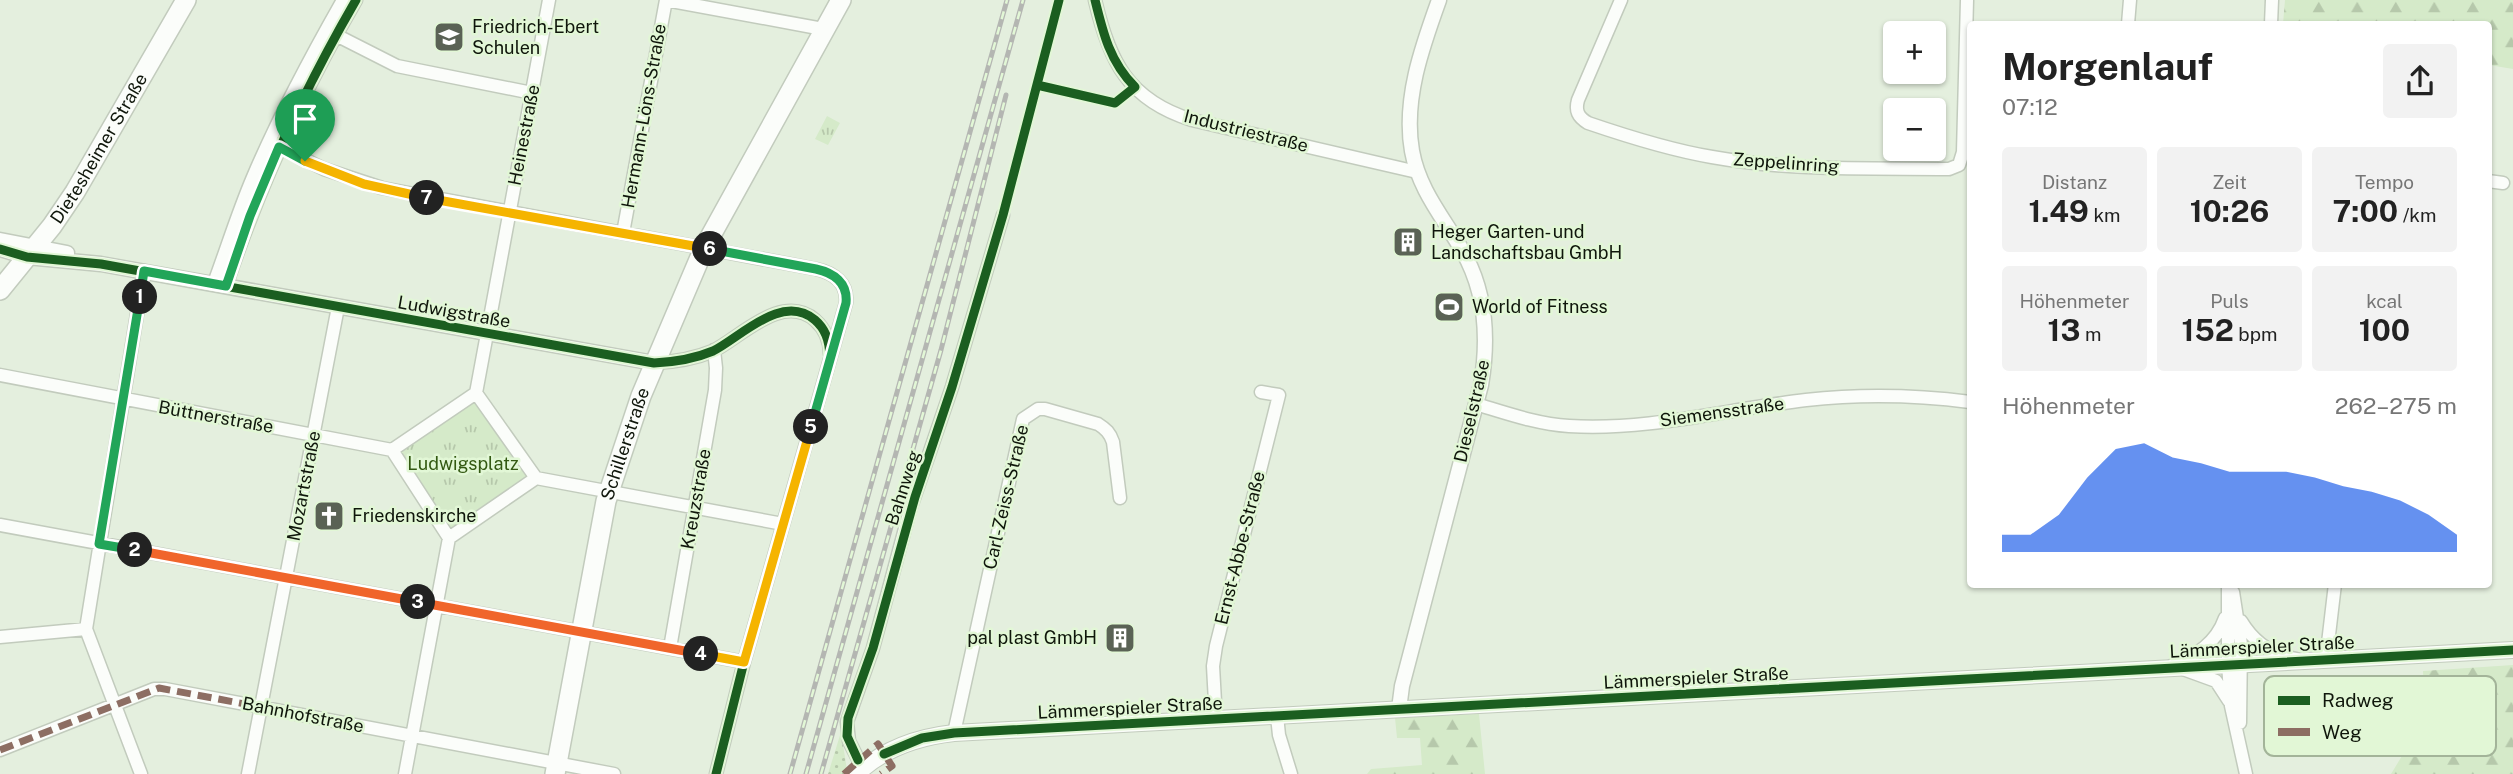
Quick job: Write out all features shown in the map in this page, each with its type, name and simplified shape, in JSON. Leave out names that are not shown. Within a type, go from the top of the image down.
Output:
[{"type":"main road","name":"Dietesheimer Straße","points":[[0,290],[52,226],[86,176],[186,0]]},
{"type":"main road","name":"Schillerstraße","points":[[556,769],[609,492],[654,363],[704,248],[841,0]]},
{"type":"main road","name":"Lämmerspieler Straße","points":[[860,771],[884,754],[909,742],[954,733],[2513,650]]},
{"type":"street","points":[[220,284],[250,216],[274,144],[331,32],[343,0]]},
{"type":"street","points":[[331,32],[356,0]]},
{"type":"street","name":"Heinestraße","points":[[476,393],[549,0]]},
{"type":"street","points":[[666,0],[824,29]]},
{"type":"street","name":"Hermann-Löns-Straße","points":[[623,233],[666,0]]},
{"type":"street","name":"Industriestraße","points":[[1095,0],[1109,51],[1122,73],[1145,95],[1171,112],[1192,120],[1417,172]]},
{"type":"street","name":"Dieselstraße","points":[[1399,709],[1402,686],[1476,404],[1486,343],[1479,289],[1462,250],[1429,198],[1417,172],[1410,136],[1412,92],[1440,0]]},
{"type":"street","name":"Zeppelinring","points":[[1621,0],[1578,100],[1577,113],[1588,123],[1661,146],[1740,161],[1822,167],[1949,169],[1959,165],[1963,152],[1967,0]]},
{"type":"street","points":[[2129,21],[2130,0]]},
{"type":"street","points":[[2271,21],[2272,0]]},
{"type":"street","points":[[331,32],[404,68],[532,93]]},
{"type":"street","points":[[274,144],[324,169],[364,184],[816,269],[836,277],[844,287],[846,297],[829,365],[744,662],[716,774]]},
{"type":"street","points":[[2492,182],[2503,183]]},
{"type":"street","name":"Bahnweg","points":[[860,771],[849,741],[847,722],[869,660],[912,503],[952,387],[1003,215]]},
{"type":"street","name":"Ludwigstraße","points":[[0,240],[31,252],[95,259],[101,264],[654,363],[690,359],[714,350],[761,321],[781,313],[795,312],[809,316],[823,329],[830,350],[829,365]]},
{"type":"street","points":[[0,249],[31,252]]},
{"type":"street","points":[[141,774],[86,629],[144,271]]},
{"type":"street","name":"Mozartstraße","points":[[248,774],[338,307]]},
{"type":"street","name":"Kreuzstraße","points":[[670,648],[716,381],[714,350]]},
{"type":"street","name":"Büttnerstraße","points":[[0,375],[391,450]]},
{"type":"street","name":"Ernst-Abbe-Straße","points":[[1216,720],[1213,666],[1216,646],[1279,395],[1261,392]]},
{"type":"street","points":[[405,774],[449,538],[391,450],[476,393],[536,478],[783,524]]},
{"type":"street","name":"Siemensstraße","points":[[1476,404],[1546,423],[1596,426],[1694,418],[1841,397],[1903,395],[1967,401]]},
{"type":"street","name":"Carl-Zeiss-Straße","points":[[954,733],[1023,419],[1038,409],[1045,409],[1105,428],[1113,442],[1119,498]]},
{"type":"street","points":[[449,538],[536,478]]},
{"type":"street","points":[[0,525],[744,662]]},
{"type":"street","points":[[2230,588],[2240,745]]},
{"type":"street","points":[[2326,660],[2335,588]]},
{"type":"street","name":"Lämmerspieler Straße","points":[[2169,667],[2190,658],[2210,644],[2232,611],[2252,637],[2269,650],[2303,660]]},
{"type":"street","points":[[0,637],[86,629]]},
{"type":"street","points":[[2235,664],[2231,706],[2246,774]]},
{"type":"street","name":"Lämmerspieler Straße","points":[[2169,667],[2187,670],[2216,681],[2231,706]]},
{"type":"street","name":"Bahnhofstraße","points":[[0,750],[159,688],[412,736],[556,769],[614,774]]},
{"type":"street","points":[[1277,716],[1279,735],[1291,774]]},
{"type":"green space","points":[[2285,0],[2513,0],[2513,69],[2492,66],[2492,21],[2283,21]]},
{"type":"green space","points":[[827,116],[840,123],[828,145],[815,139]]},
{"type":"green space","name":"Ludwigsplatz","points":[[475,398],[529,476],[451,531],[396,451]]},
{"type":"green space","points":[[2513,665],[2513,774],[2391,774],[2402,756],[2496,756],[2496,676],[2423,676],[2423,671]]},
{"type":"green space","points":[[1479,714],[1485,774],[1367,774],[1371,769],[1422,765],[1420,738],[1397,738],[1395,718]]},
{"type":"green space","points":[[841,732],[847,770],[853,769],[849,774],[828,774]]},
{"type":"railway","points":[[790,774],[1007,0]]},
{"type":"railway","points":[[806,774],[1023,0]]},
{"type":"railway","points":[[821,774],[941,350],[1006,95]]},
{"type":"marked path","points":[[0,750],[159,688],[261,707]]},
{"type":"marked path","points":[[844,774],[878,744],[892,766],[881,774]]},
{"type":"cycle path","points":[[226,286],[253,211],[284,140],[356,0]]},
{"type":"cycle path","points":[[858,760],[847,736],[848,718],[873,648],[915,497],[952,387],[1003,215],[1059,0]]},
{"type":"cycle path","points":[[1037,85],[1115,103],[1135,87],[1113,57],[1095,0]]},
{"type":"cycle path","points":[[0,249],[27,257],[101,264],[654,363],[684,360],[713,351],[776,314],[789,311],[802,313],[815,320],[828,341],[829,365],[744,662],[716,774]]},
{"type":"cycle path","points":[[884,754],[922,738],[954,733],[2513,650]]},
{"type":"place","name":"Friedrich-Ebert Schulen","points":[[449,37]]},
{"type":"place","name":"Heger Garten- und Landschaftsbau GmbH","points":[[1408,242]]},
{"type":"place","name":"World of Fitness","points":[[1449,307]]},
{"type":"place","name":"Friedenskirche","points":[[329,516]]},
{"type":"place","name":"pal plast GmbH","points":[[1120,638]]},
{"type":"route","points":[[279,147],[305,161],[364,184],[816,269],[832,274],[841,282],[846,303],[744,662],[99,544],[144,271],[226,286],[250,216],[279,147]]}]
